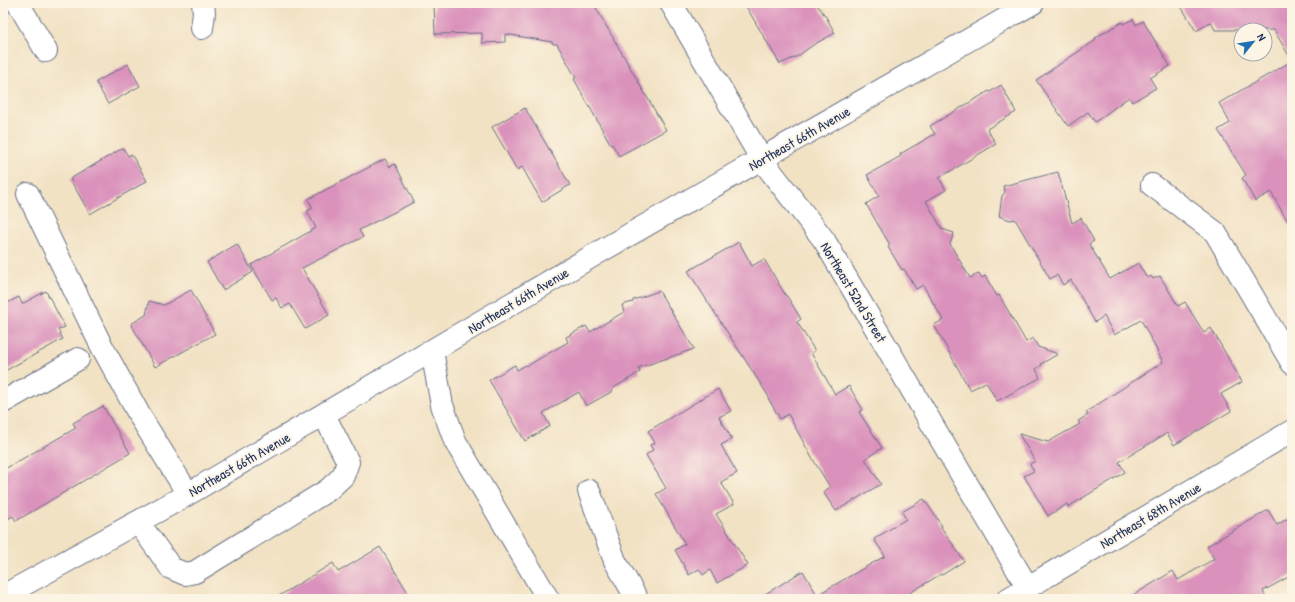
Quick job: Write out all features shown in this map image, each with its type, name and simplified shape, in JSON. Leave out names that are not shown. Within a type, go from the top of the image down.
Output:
[{"type":"street","points":[[18,3],[46,51]]},
{"type":"street","points":[[202,28],[204,13],[203,3]]},
{"type":"street","name":"Northeast 52nd Street","points":[[671,3],[762,160],[824,240],[1028,588]]},
{"type":"street","name":"Northeast 66th Avenue","points":[[3,596],[188,494],[601,251],[762,160],[1032,3]]},
{"type":"street","points":[[1152,185],[1215,232],[1292,363]]},
{"type":"street","points":[[28,194],[100,343],[141,418],[188,494]]},
{"type":"street","points":[[432,351],[442,405],[455,441],[548,599]]},
{"type":"street","points":[[3,402],[78,359]]},
{"type":"street","points":[[138,522],[171,568],[185,574],[195,572],[328,490],[343,476],[348,462],[324,414]]},
{"type":"street","name":"Northeast 68th Avenue","points":[[1008,599],[1292,431]]},
{"type":"street","points":[[589,491],[615,561],[637,599]]},
{"type":"building","points":[[434,3],[593,3],[666,130],[619,156],[612,144],[611,145],[574,79],[576,78],[557,44],[505,34],[505,42],[482,43],[482,33],[435,34]]},
{"type":"building","points":[[744,3],[816,3],[835,33],[813,45],[798,56],[780,64]]},
{"type":"building","points":[[1179,3],[1292,3],[1292,61],[1273,30],[1273,22],[1233,22],[1233,30],[1215,30],[1211,22],[1196,31]]},
{"type":"building","points":[[1133,19],[1136,25],[1143,21],[1170,66],[1150,78],[1156,88],[1132,102],[1129,97],[1095,122],[1088,112],[1068,126],[1036,80],[1096,40],[1095,38],[1122,22],[1123,24]]},
{"type":"building","points":[[1292,61],[1292,229],[1271,192],[1255,201],[1242,178],[1246,175],[1218,130],[1230,123],[1219,103]]},
{"type":"building","points":[[128,64],[140,86],[108,104],[96,82]]},
{"type":"building","points":[[1001,85],[1016,112],[987,129],[996,144],[939,178],[946,190],[926,201],[942,229],[954,233],[950,244],[970,278],[979,273],[982,278],[985,276],[997,296],[999,295],[1026,342],[1033,338],[1038,347],[1058,354],[1041,364],[1042,365],[1036,369],[1040,378],[997,401],[986,382],[970,390],[934,325],[943,320],[923,285],[916,289],[904,269],[902,270],[888,247],[890,245],[866,204],[879,196],[867,175],[901,156],[900,154],[935,134],[930,126]]},
{"type":"building","points":[[525,108],[570,185],[542,202],[522,167],[517,170],[492,127]]},
{"type":"building","points":[[123,148],[128,156],[131,154],[147,181],[90,214],[70,179]]},
{"type":"building","points":[[385,159],[390,167],[395,164],[414,202],[359,230],[363,237],[302,268],[329,315],[305,329],[290,304],[282,308],[276,298],[272,300],[251,265],[316,228],[307,211],[313,208],[308,199]]},
{"type":"building","points":[[1058,172],[1072,223],[1081,218],[1094,241],[1089,244],[1110,279],[1138,263],[1146,277],[1147,276],[1148,278],[1151,276],[1153,279],[1160,276],[1178,306],[1185,302],[1204,333],[1211,328],[1242,382],[1221,394],[1231,411],[1174,445],[1167,433],[1119,462],[1125,472],[1068,507],[1067,504],[1048,516],[1024,476],[1034,471],[1030,464],[1035,461],[1019,434],[1048,442],[1080,424],[1078,421],[1088,415],[1086,412],[1163,362],[1141,320],[1114,335],[1104,316],[1095,322],[1071,280],[1063,285],[1057,275],[1050,279],[1015,219],[1010,220],[999,216],[1002,196],[1005,192],[1003,186]]},
{"type":"building","points":[[739,242],[752,266],[764,259],[801,319],[797,322],[815,351],[811,353],[835,394],[849,386],[863,410],[859,412],[882,448],[865,459],[881,484],[836,511],[823,492],[830,487],[788,414],[780,419],[768,398],[769,397],[688,271]]},
{"type":"building","points":[[237,244],[253,272],[223,290],[207,262]]},
{"type":"building","points":[[191,290],[215,334],[155,367],[131,324],[146,315],[149,301],[164,305]]},
{"type":"building","points":[[46,291],[65,327],[58,330],[63,339],[3,372],[3,305],[19,297],[22,304]]},
{"type":"building","points":[[659,291],[694,349],[638,368],[640,372],[612,389],[613,391],[586,406],[579,392],[543,413],[550,426],[525,441],[489,380],[515,365],[517,370],[526,365],[527,366],[568,342],[566,337],[586,326],[590,332],[624,312],[622,305]]},
{"type":"building","points":[[718,389],[731,411],[719,417],[732,439],[721,445],[737,473],[721,482],[734,504],[716,514],[748,565],[717,583],[710,570],[703,575],[699,569],[689,575],[675,550],[685,544],[656,494],[666,488],[646,455],[653,450],[650,445],[655,443],[648,431]]},
{"type":"building","points":[[103,406],[130,453],[16,521],[13,516],[3,522],[3,470],[76,428],[73,423]]},
{"type":"building","points":[[924,499],[964,561],[942,575],[941,574],[900,599],[757,599],[803,571],[817,595],[885,556],[874,539],[906,519],[902,512]]},
{"type":"building","points":[[1268,510],[1277,525],[1292,516],[1292,575],[1263,591],[1267,599],[1127,599],[1173,571],[1178,580],[1214,559],[1207,546]]},
{"type":"building","points":[[380,547],[412,599],[274,599],[333,563],[338,572]]}]
